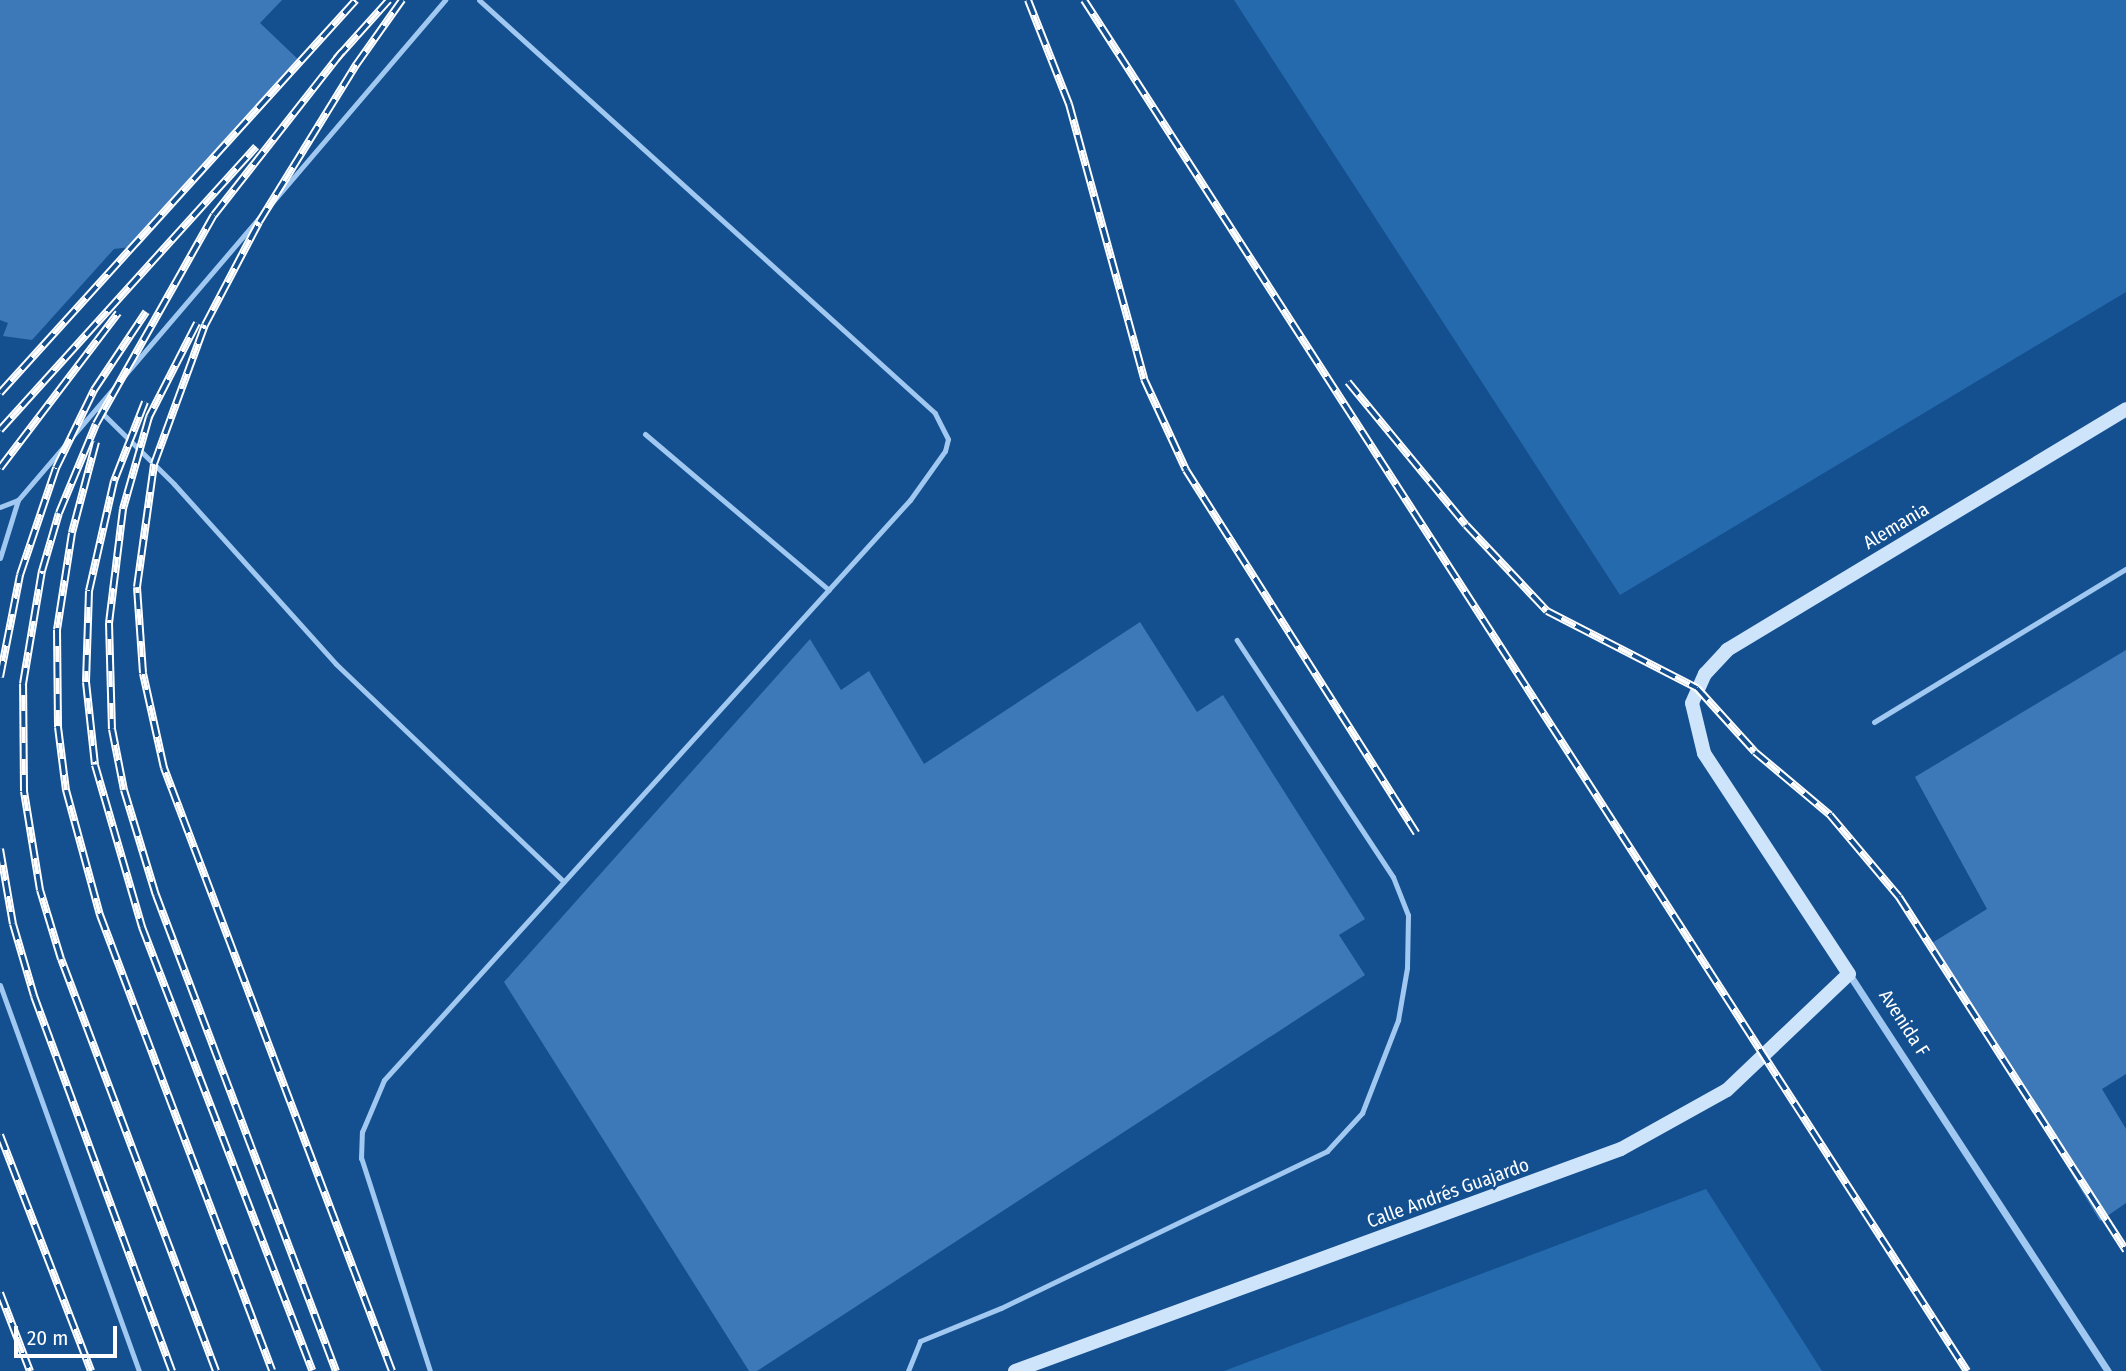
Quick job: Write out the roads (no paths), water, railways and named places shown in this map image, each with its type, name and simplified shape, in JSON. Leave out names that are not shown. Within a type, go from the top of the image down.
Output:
[{"type":"main road","name":"Alemania","points":[[1697,688],[1727,650],[2126,409]]},
{"type":"main road","name":"Avenida F","points":[[1697,688],[1693,718],[1704,752],[1849,974]]},
{"type":"main road","name":"Calle Andrés Guajardo","points":[[1015,1371],[1048,1365],[1621,1149],[1727,1090],[1849,974]]},
{"type":"street","name":"Avenida F","points":[[1849,974],[2108,1371]]},
{"type":"lane","points":[[0,558],[18,499],[445,0]]},
{"type":"lane","points":[[430,1371],[369,1192],[361,1158],[362,1132],[384,1080],[911,500],[945,451],[947,431],[941,421],[479,0]]},
{"type":"lane","points":[[97,408],[174,484],[336,664],[565,882]]},
{"type":"lane","points":[[645,434],[829,590]]},
{"type":"lane","points":[[0,507],[18,499]]},
{"type":"lane","points":[[1874,722],[2126,569]]},
{"type":"lane","points":[[908,1371],[920,1341],[1327,1151],[1362,1112],[1398,1020],[1407,968],[1408,915],[1393,877],[1237,640]]},
{"type":"lane","points":[[0,985],[139,1371]]},
{"type":"railway","points":[[0,393],[356,0]]},
{"type":"railway","points":[[336,59],[389,0]]},
{"type":"railway","points":[[392,1371],[164,768],[143,673],[137,587],[154,464],[205,325],[259,222],[356,65],[402,0]]},
{"type":"railway","points":[[1028,0],[1069,104],[1144,379],[1186,470],[1416,833]]},
{"type":"railway","points":[[1084,0],[1967,1371]]},
{"type":"railway","points":[[216,1371],[61,959],[40,890],[24,791],[23,684],[42,571],[59,513],[96,424],[214,215],[342,52]]},
{"type":"railway","points":[[0,430],[256,147]]},
{"type":"railway","points":[[0,677],[20,575],[56,468],[94,390],[146,312]]},
{"type":"railway","points":[[0,468],[118,313]]},
{"type":"railway","points":[[197,323],[149,417],[123,509],[109,623],[112,729],[124,790],[156,895],[336,1371]]},
{"type":"railway","points":[[1348,382],[1466,525],[1547,611],[1697,688],[1755,752],[1830,815],[1899,897],[2126,1250]]},
{"type":"railway","points":[[145,402],[114,481],[89,591],[86,682],[95,765],[142,927],[312,1371]]},
{"type":"railway","points":[[96,442],[72,533],[57,630],[58,727],[66,790],[100,915],[272,1371]]},
{"type":"railway","points":[[0,849],[13,924],[34,996],[172,1371]]},
{"type":"railway","points":[[0,1135],[91,1371]]},
{"type":"railway","points":[[0,1293],[30,1371]]}]
